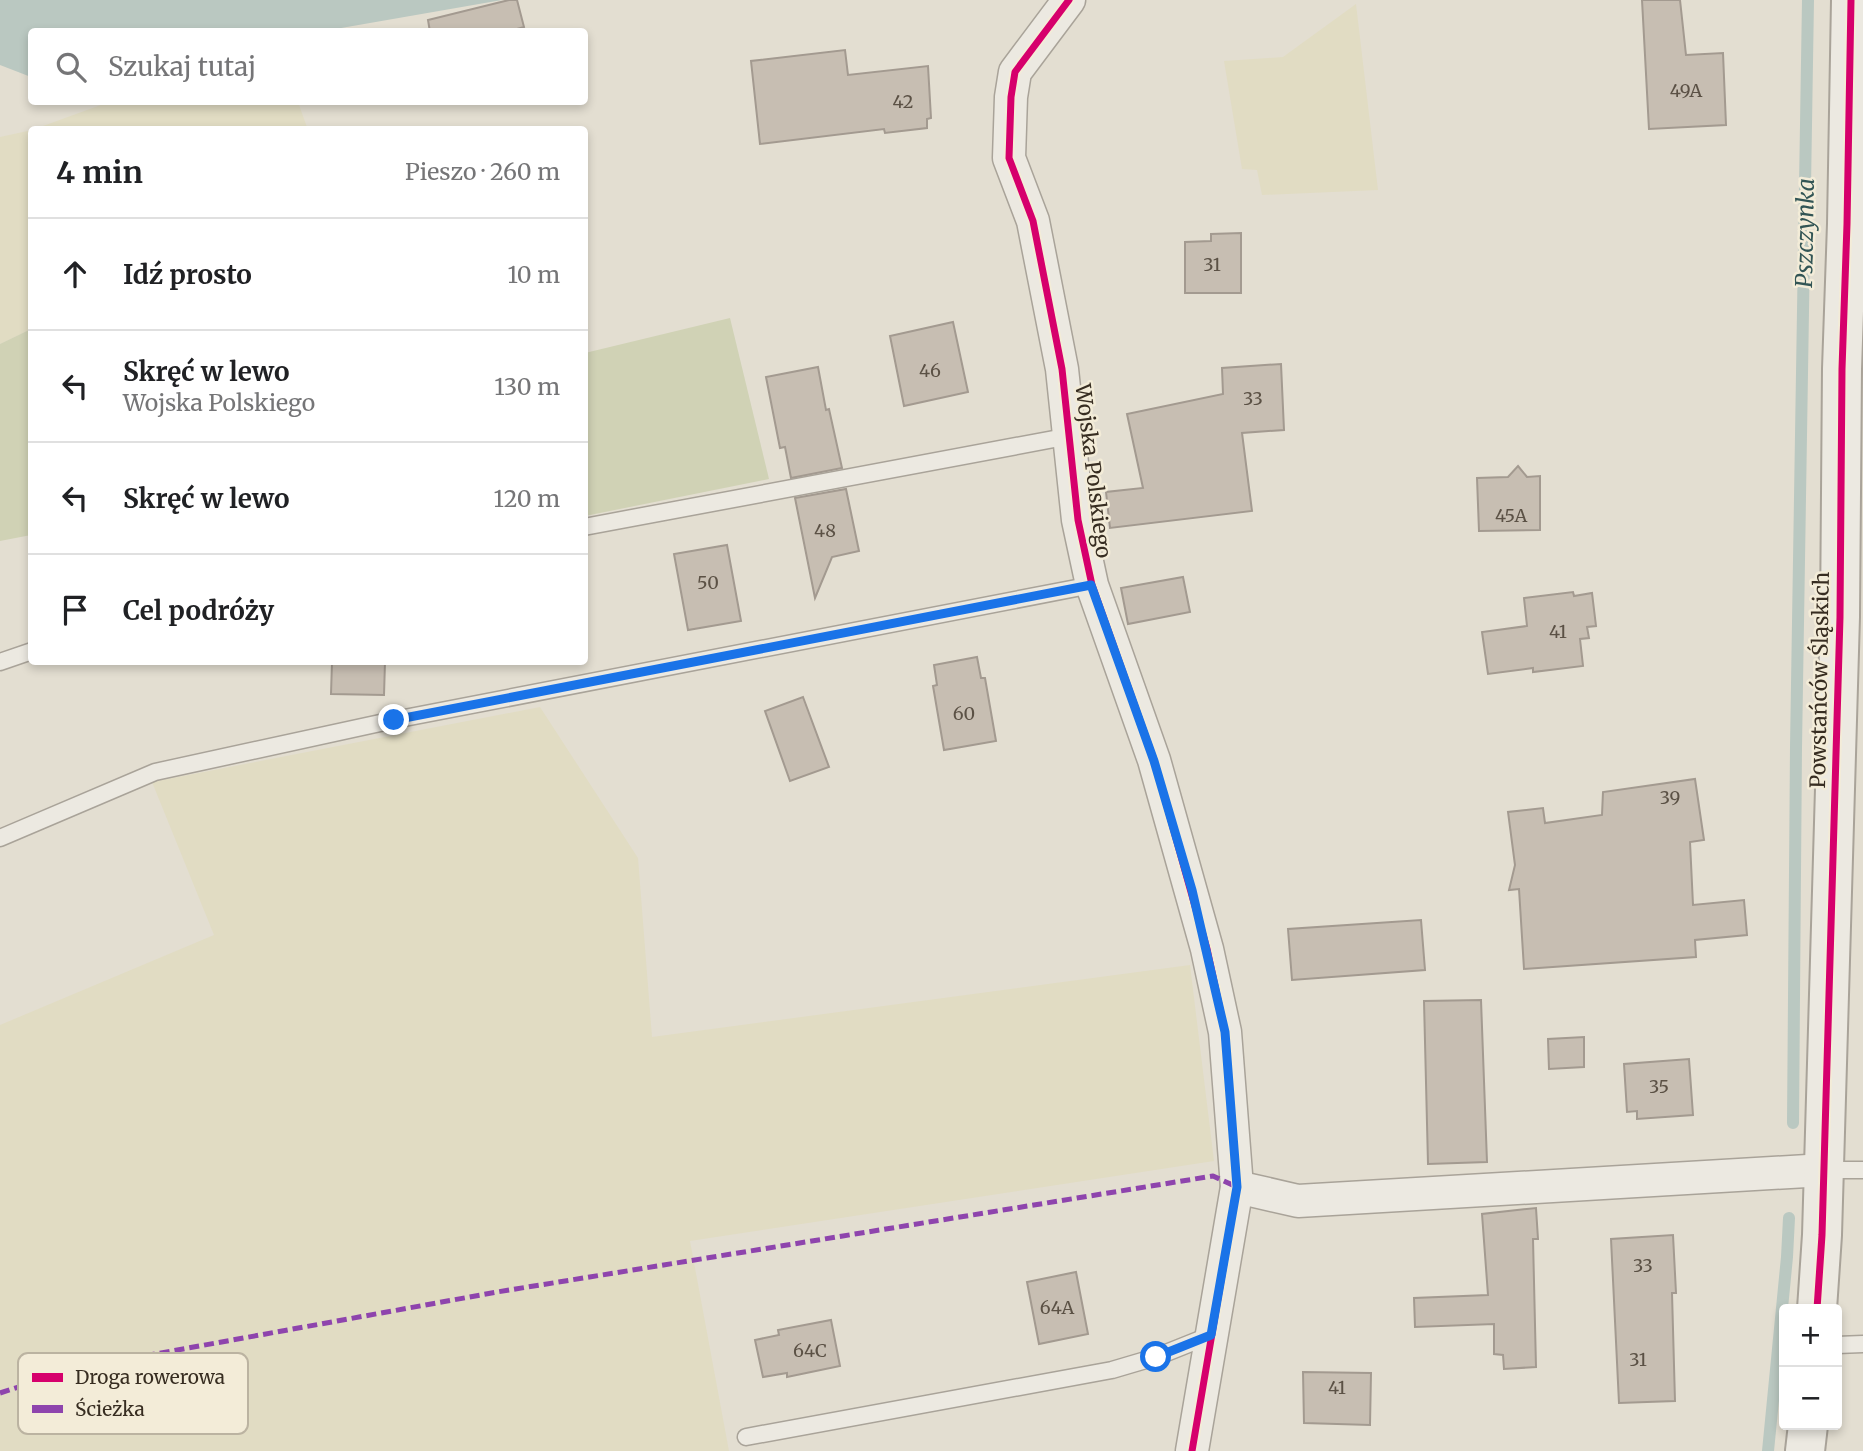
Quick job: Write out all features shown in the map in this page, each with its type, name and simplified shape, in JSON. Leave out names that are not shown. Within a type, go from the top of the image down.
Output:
[{"type":"street","name":"Wojska Polskiego","points":[[1069,0],[1015,72],[1011,97],[1010,158],[1033,221],[1062,369],[1078,520],[1091,585],[1154,761],[1207,949],[1225,1032],[1237,1187],[1192,1451]]},
{"type":"street","name":"Powstańców Śląskich","points":[[1817,1304],[1824,1170],[1840,617],[1852,369],[1847,224],[1857,51],[1851,0]]},
{"type":"street","points":[[1237,1187],[1298,1201],[1824,1170]]},
{"type":"street","points":[[1805,1451],[1807,1430]]},
{"type":"lane","points":[[588,526],[1070,436]]},
{"type":"lane","points":[[0,838],[155,772],[394,720],[1091,585]]},
{"type":"lane","points":[[0,662],[28,652]]},
{"type":"lane","points":[[1824,1170],[1863,1170]]},
{"type":"lane","points":[[746,1437],[1112,1370],[1156,1357],[1211,1335]]},
{"type":"lane","points":[[1842,1345],[1863,1344]]},
{"type":"shaded area","points":[[0,0],[502,0],[341,28],[28,28],[28,76],[0,65]]},
{"type":"shaded area","points":[[1356,4],[1378,190],[1262,195],[1257,170],[1242,169],[1224,61],[1283,57]]},
{"type":"shaded area","points":[[101,105],[299,105],[307,126],[43,126]]},
{"type":"shaded area","points":[[28,131],[28,330],[0,344],[0,137]]},
{"type":"shaded area","points":[[540,707],[638,858],[652,1037],[1190,965],[1214,1161],[690,1241],[729,1451],[0,1451],[0,1025],[214,935],[152,782]]},
{"type":"green space","points":[[730,318],[769,479],[588,515],[588,352]]},
{"type":"green space","points":[[28,330],[28,536],[0,541],[0,344]]},
{"type":"building","points":[[517,0],[524,27],[429,28],[428,20]]},
{"type":"building","points":[[1642,0],[1680,0],[1686,55],[1723,53],[1726,125],[1649,129]]},
{"type":"building","points":[[845,50],[848,75],[928,66],[931,118],[927,119],[927,128],[885,133],[884,129],[760,144],[751,61]]},
{"type":"building","points":[[1241,233],[1241,293],[1185,293],[1185,242],[1211,241],[1211,234]]},
{"type":"building","points":[[953,322],[968,392],[904,406],[890,336]]},
{"type":"building","points":[[1281,364],[1284,430],[1242,433],[1252,511],[1110,528],[1106,492],[1143,488],[1127,414],[1223,394],[1222,368]]},
{"type":"building","points":[[818,367],[826,410],[829,409],[842,468],[791,478],[785,447],[780,448],[766,377]]},
{"type":"building","points":[[1518,466],[1527,477],[1540,476],[1540,530],[1479,531],[1477,478],[1508,477]]},
{"type":"building","points":[[846,489],[859,551],[832,557],[815,598],[795,498]]},
{"type":"building","points":[[727,545],[741,621],[688,630],[674,554]]},
{"type":"building","points":[[1183,577],[1190,612],[1128,624],[1121,588]]},
{"type":"building","points":[[1573,592],[1574,596],[1592,593],[1596,626],[1587,627],[1589,638],[1580,639],[1583,666],[1533,672],[1533,668],[1488,674],[1482,632],[1527,626],[1524,598]]},
{"type":"building","points":[[977,657],[981,678],[985,678],[996,741],[944,750],[933,686],[937,685],[934,665]]},
{"type":"building","points":[[332,665],[385,665],[384,695],[331,694]]},
{"type":"building","points":[[803,697],[829,767],[790,781],[765,711]]},
{"type":"building","points":[[1695,779],[1704,840],[1690,842],[1693,905],[1744,900],[1747,935],[1695,940],[1696,957],[1524,969],[1519,889],[1509,890],[1515,865],[1508,812],[1543,808],[1545,823],[1602,815],[1603,792]]},
{"type":"building","points":[[1421,920],[1425,970],[1292,980],[1288,929]]},
{"type":"building","points":[[1481,1000],[1487,1162],[1428,1164],[1424,1001]]},
{"type":"building","points":[[1584,1037],[1584,1067],[1549,1069],[1548,1039]]},
{"type":"building","points":[[1689,1059],[1693,1115],[1637,1119],[1637,1111],[1627,1112],[1624,1064]]},
{"type":"building","points":[[1536,1208],[1538,1239],[1533,1239],[1536,1367],[1504,1369],[1503,1355],[1494,1354],[1494,1324],[1415,1327],[1414,1298],[1488,1295],[1482,1214]]},
{"type":"building","points":[[1673,1235],[1676,1293],[1672,1293],[1675,1401],[1619,1403],[1611,1239]]},
{"type":"building","points":[[1076,1272],[1088,1334],[1039,1344],[1027,1282]]},
{"type":"building","points":[[831,1320],[840,1366],[787,1377],[787,1373],[763,1377],[755,1340],[779,1335],[778,1330]]},
{"type":"building","points":[[1303,1372],[1371,1373],[1370,1425],[1304,1423]]},
{"type":"waterway","name":"Pszczynka","points":[[1793,1123],[1808,0]]},
{"type":"waterway","points":[[1768,1451],[1789,1218]]},
{"type":"marked path","points":[[161,1353],[497,1292],[1213,1176],[1237,1187]]},
{"type":"marked path","points":[[0,1393],[18,1387]]},
{"type":"cycle path","points":[[1069,0],[1015,72],[1011,97],[1009,158],[1033,221],[1062,369],[1078,520],[1092,585],[1154,760],[1207,949],[1225,1032],[1237,1187],[1192,1451]]},
{"type":"cycle path","points":[[1817,1304],[1822,1235],[1840,617],[1842,369],[1851,0]]},
{"type":"route","points":[[394,720],[1091,585],[1154,761],[1192,890],[1225,1032],[1237,1187],[1211,1335],[1156,1357]]}]
